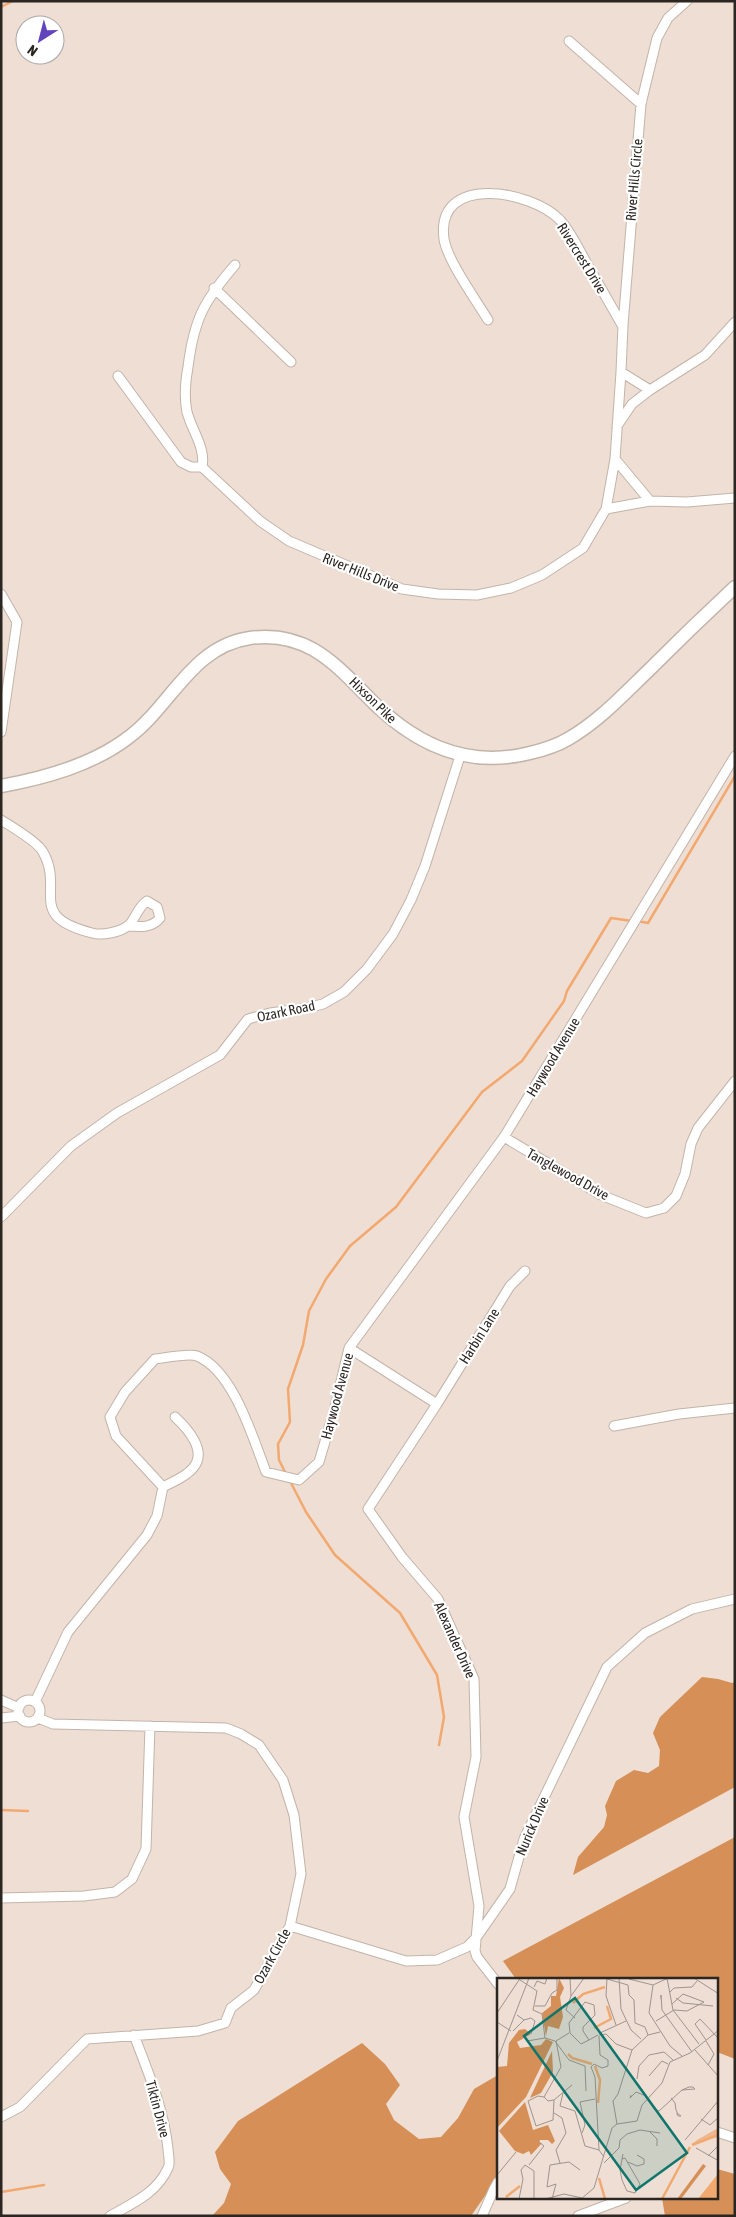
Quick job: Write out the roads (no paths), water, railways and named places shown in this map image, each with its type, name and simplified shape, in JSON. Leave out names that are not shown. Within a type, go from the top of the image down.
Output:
[{"type":"main road","name":"Hixson Pike","points":[[1,786],[63,771],[107,751],[128,738],[146,723],[192,668],[216,650],[236,641],[252,638],[288,638],[312,648],[344,672],[389,718],[411,733],[460,756],[483,759],[520,756],[566,740],[599,718],[735,587]]},
{"type":"street","name":"River Hills Circle","points":[[606,509],[615,459],[618,426],[622,325],[641,104],[657,38],[668,18],[688,1]]},
{"type":"street","points":[[569,41],[641,104]]},
{"type":"street","name":"Rivercrest Drive","points":[[488,320],[444,241],[444,227],[447,215],[466,196],[479,193],[516,197],[540,205],[559,219],[572,236],[622,325]]},
{"type":"street","points":[[118,376],[181,462],[190,467],[202,467],[204,458],[188,414],[184,396],[192,337],[199,316],[214,288],[235,265]]},
{"type":"street","points":[[214,288],[291,362]]},
{"type":"street","name":"River Hills Circle","points":[[618,426],[632,404],[704,355],[735,322]]},
{"type":"street","points":[[621,372],[650,390]]},
{"type":"street","points":[[615,459],[650,502]]},
{"type":"street","name":"River Hills Drive","points":[[202,467],[260,521],[289,541],[402,589],[438,594],[476,594],[503,590],[542,575],[583,548],[606,509]]},
{"type":"street","points":[[606,509],[650,502],[687,502],[735,498]]},
{"type":"street","points":[[1,594],[17,622],[1,732]]},
{"type":"street","name":"Ozark Road","points":[[1,1217],[70,1146],[117,1114],[220,1055],[248,1020],[270,1012],[301,1009],[323,1004],[344,992],[367,968],[393,934],[411,900],[425,866],[460,756]]},
{"type":"street","name":"Haywood Avenue","points":[[163,1487],[116,1436],[110,1417],[125,1392],[155,1359],[196,1356],[223,1375],[245,1418],[266,1472],[299,1480],[319,1462],[348,1348],[504,1137],[735,756]]},
{"type":"street","points":[[2,819],[33,841],[43,851],[49,874],[51,904],[55,915],[66,925],[98,935],[117,931],[128,926]]},
{"type":"street","name":"Tanglewood Drive","points":[[504,1137],[601,1195],[646,1212],[664,1208],[676,1196],[685,1174],[691,1144],[698,1128],[735,1081]]},
{"type":"street","name":"Harbin Lane","points":[[437,1404],[510,1286],[525,1271]]},
{"type":"street","points":[[348,1348],[437,1404]]},
{"type":"street","name":"Alexander Drive","points":[[437,1404],[368,1509],[402,1557],[438,1599],[474,1679],[476,1757],[464,1817],[479,1906],[475,1951],[477,1957],[497,1983]]},
{"type":"street","points":[[614,1426],[679,1414],[735,1408]]},
{"type":"street","points":[[36,1702],[68,1632],[146,1536],[157,1516],[163,1487],[189,1473],[195,1467],[198,1452],[191,1432],[175,1417]]},
{"type":"street","name":"Nurick Drive","points":[[290,1926],[406,1960],[437,1960],[467,1947],[476,1938],[510,1889],[524,1839],[607,1667],[645,1633],[692,1610],[735,1599]]},
{"type":"street","points":[[1,1700],[19,1712],[28,1722],[38,1718],[41,1711],[36,1702]]},
{"type":"street","points":[[1,1718],[19,1712],[25,1701],[36,1702]]},
{"type":"street","name":"Ozark Circle","points":[[1,2117],[20,2107],[87,2039],[198,2031],[225,2023],[231,2008],[254,1990],[290,1926],[301,1874],[294,1815],[283,1780],[259,1746],[241,1734],[226,1728],[53,1724],[38,1718]]},
{"type":"street","points":[[1,1898],[84,1896],[115,1892],[132,1879],[146,1849],[150,1726]]},
{"type":"street","name":"Tiktin Drive","points":[[110,2216],[140,2200],[155,2188],[170,2166],[166,2130],[159,2100],[134,2035]]},
{"type":"street","points":[[718,2132],[735,2138]]},
{"type":"street","points":[[482,2216],[497,2184]]},
{"type":"street","points":[[578,2216],[621,2200]]},
{"type":"waterway","points":[[1,7],[13,1]]},
{"type":"waterway","points":[[637,921],[648,923],[735,776]]},
{"type":"waterway","points":[[286,1474],[279,1460],[278,1444],[290,1422],[288,1389],[303,1345],[309,1311],[326,1279],[350,1246],[396,1207],[482,1092],[522,1061],[564,1001],[567,991],[611,918],[632,921]]},
{"type":"waterway","points":[[290,1481],[306,1512],[335,1555],[400,1613],[437,1675],[444,1717],[439,1745]]},
{"type":"waterway","points":[[1,1810],[28,1811]]},
{"type":"waterway","points":[[1,2192],[44,2185]]}]
